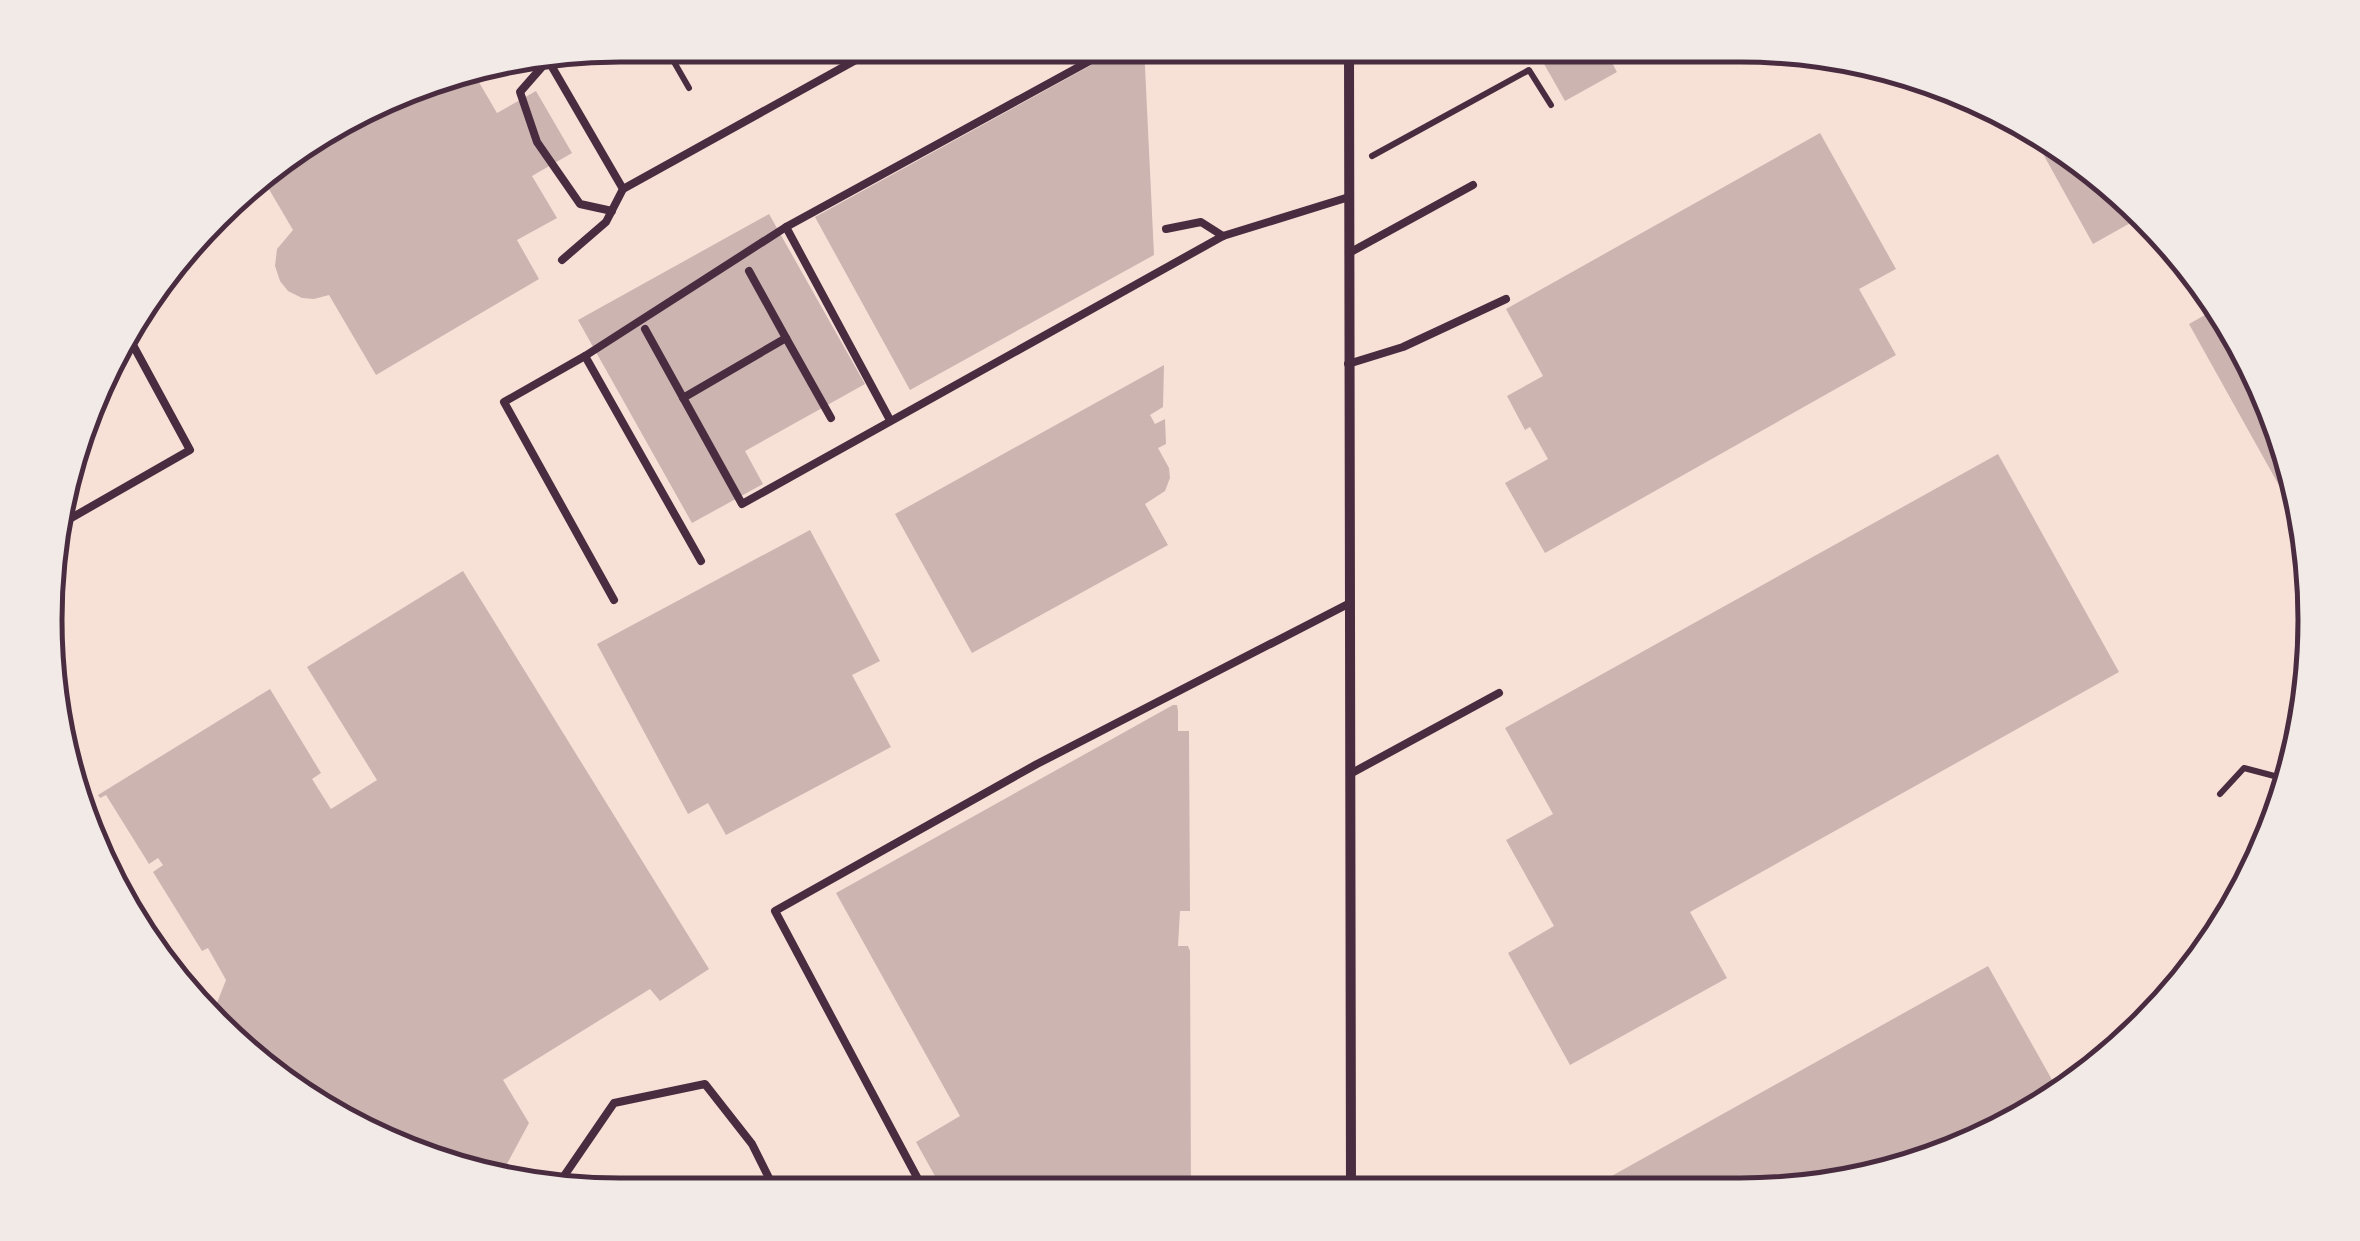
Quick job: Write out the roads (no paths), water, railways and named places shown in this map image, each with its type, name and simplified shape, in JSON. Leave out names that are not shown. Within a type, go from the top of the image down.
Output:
[{"type":"street","points":[[1349,62],[1350,1178]]},
{"type":"lane","points":[[562,260],[606,222],[623,189],[852,62]]},
{"type":"lane","points":[[614,600],[504,402],[585,356],[786,228],[1088,62]]},
{"type":"lane","points":[[555,66],[623,189]]},
{"type":"lane","points":[[541,68],[520,92],[536,142],[580,204],[612,211]]},
{"type":"lane","points":[[1349,253],[1473,185]]},
{"type":"lane","points":[[644,330],[742,504],[1224,236],[1349,197]]},
{"type":"lane","points":[[1166,229],[1201,222],[1224,236]]},
{"type":"lane","points":[[786,228],[890,420]]},
{"type":"lane","points":[[749,271],[831,418]]},
{"type":"lane","points":[[1348,364],[1404,347],[1506,299]]},
{"type":"lane","points":[[683,398],[786,338]]},
{"type":"lane","points":[[72,518],[190,450],[134,347]]},
{"type":"lane","points":[[585,356],[701,561]]},
{"type":"lane","points":[[917,1178],[775,911],[1037,764],[1350,603]]},
{"type":"lane","points":[[1350,774],[1499,692]]},
{"type":"lane","points":[[564,1175],[614,1104],[705,1084],[752,1144],[769,1178]]}]
